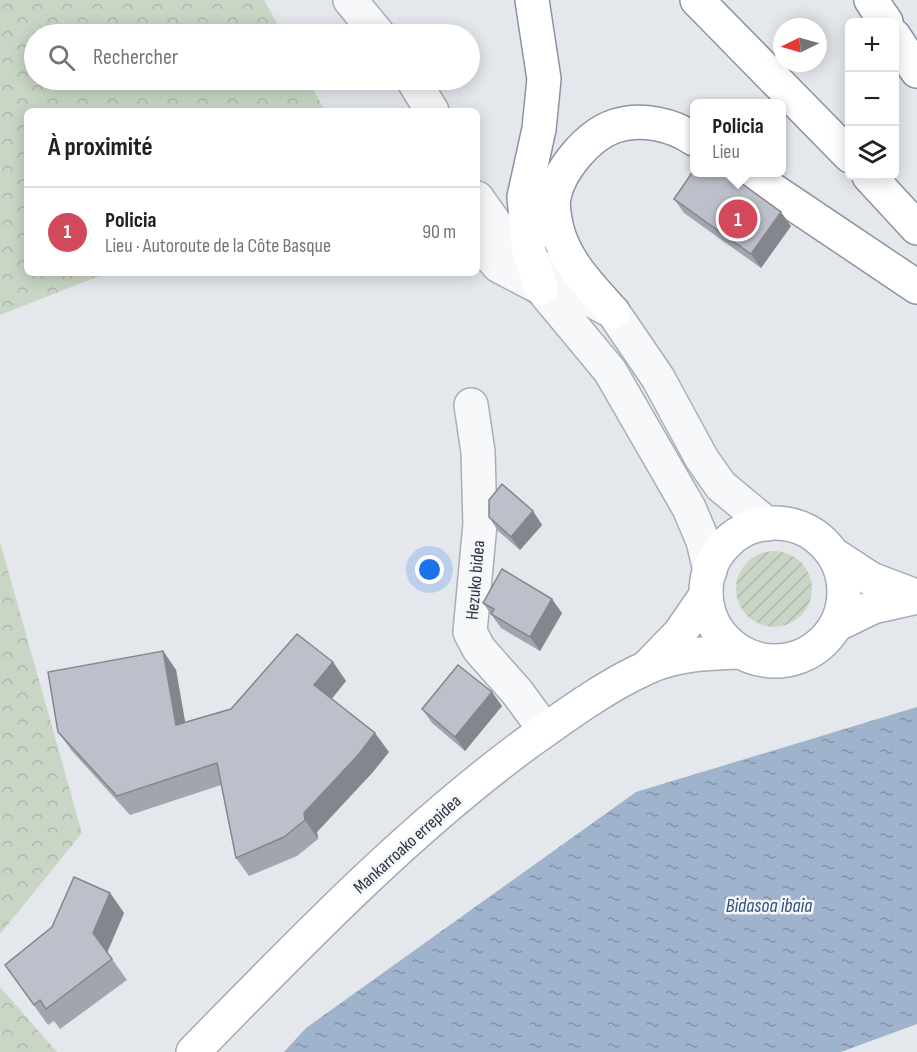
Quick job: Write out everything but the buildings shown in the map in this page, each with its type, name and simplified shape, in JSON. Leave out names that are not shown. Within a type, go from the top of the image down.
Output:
[{"type":"main road","points":[[532,0],[544,79],[539,129],[524,197],[537,274]]},
{"type":"main road","points":[[697,0],[845,152]]},
{"type":"main road","points":[[871,0],[883,18]]},
{"type":"main road","points":[[899,43],[917,70]]},
{"type":"main road","points":[[613,312],[570,262],[557,229],[553,199],[561,177],[594,139],[615,126],[661,124],[678,128],[690,136]]},
{"type":"main road","points":[[753,177],[917,287]]},
{"type":"main road","points":[[873,180],[917,228]]},
{"type":"main road","points":[[833,554],[841,571],[844,589],[842,608],[836,625],[825,640],[811,652],[794,659],[776,662],[757,659],[740,652],[716,628],[708,583],[718,553],[732,538],[748,529],[768,524],[786,524],[804,530],[820,540],[833,554],[872,579],[916,596]]},
{"type":"main road","name":"Mankarroako errepidea","points":[[647,667],[680,633],[708,583]]},
{"type":"main road","points":[[836,625],[873,607],[916,596]]},
{"type":"main road","name":"Mankarroako errepidea","points":[[193,1052],[398,849],[462,794],[545,730],[597,695],[647,667],[693,655],[740,652]]},
{"type":"street","points":[[350,0],[370,24]]},
{"type":"street","points":[[419,90],[430,108]]},
{"type":"street","points":[[480,202],[610,371],[689,508],[703,541],[708,583]]},
{"type":"street","points":[[480,244],[499,266],[537,274],[557,282],[613,312],[658,378],[702,459],[721,486],[768,524]]},
{"type":"street","name":"Hezuko bidea","points":[[471,405],[478,452],[480,524],[470,632],[479,649],[518,692],[545,730]]},
{"type":"green space","points":[[0,0],[264,0],[277,24],[24,24],[24,90],[313,90],[323,108],[24,108],[24,276],[99,276],[0,315]]},
{"type":"green space","points":[[0,542],[82,833],[0,934]]},
{"type":"green space","points":[[774,551],[788,554],[801,562],[809,575],[812,589],[809,603],[801,616],[788,624],[774,627],[760,624],[747,616],[739,603],[736,589],[739,575],[747,562],[760,554]]},
{"type":"green space","points":[[0,987],[57,1052],[0,1052]]},
{"type":"water","name":"Bidasoa ibaia","points":[[917,707],[917,1024],[841,1052],[284,1052],[306,1028],[636,792]]},
{"type":"place","name":"Policia","points":[[738,219]]}]
